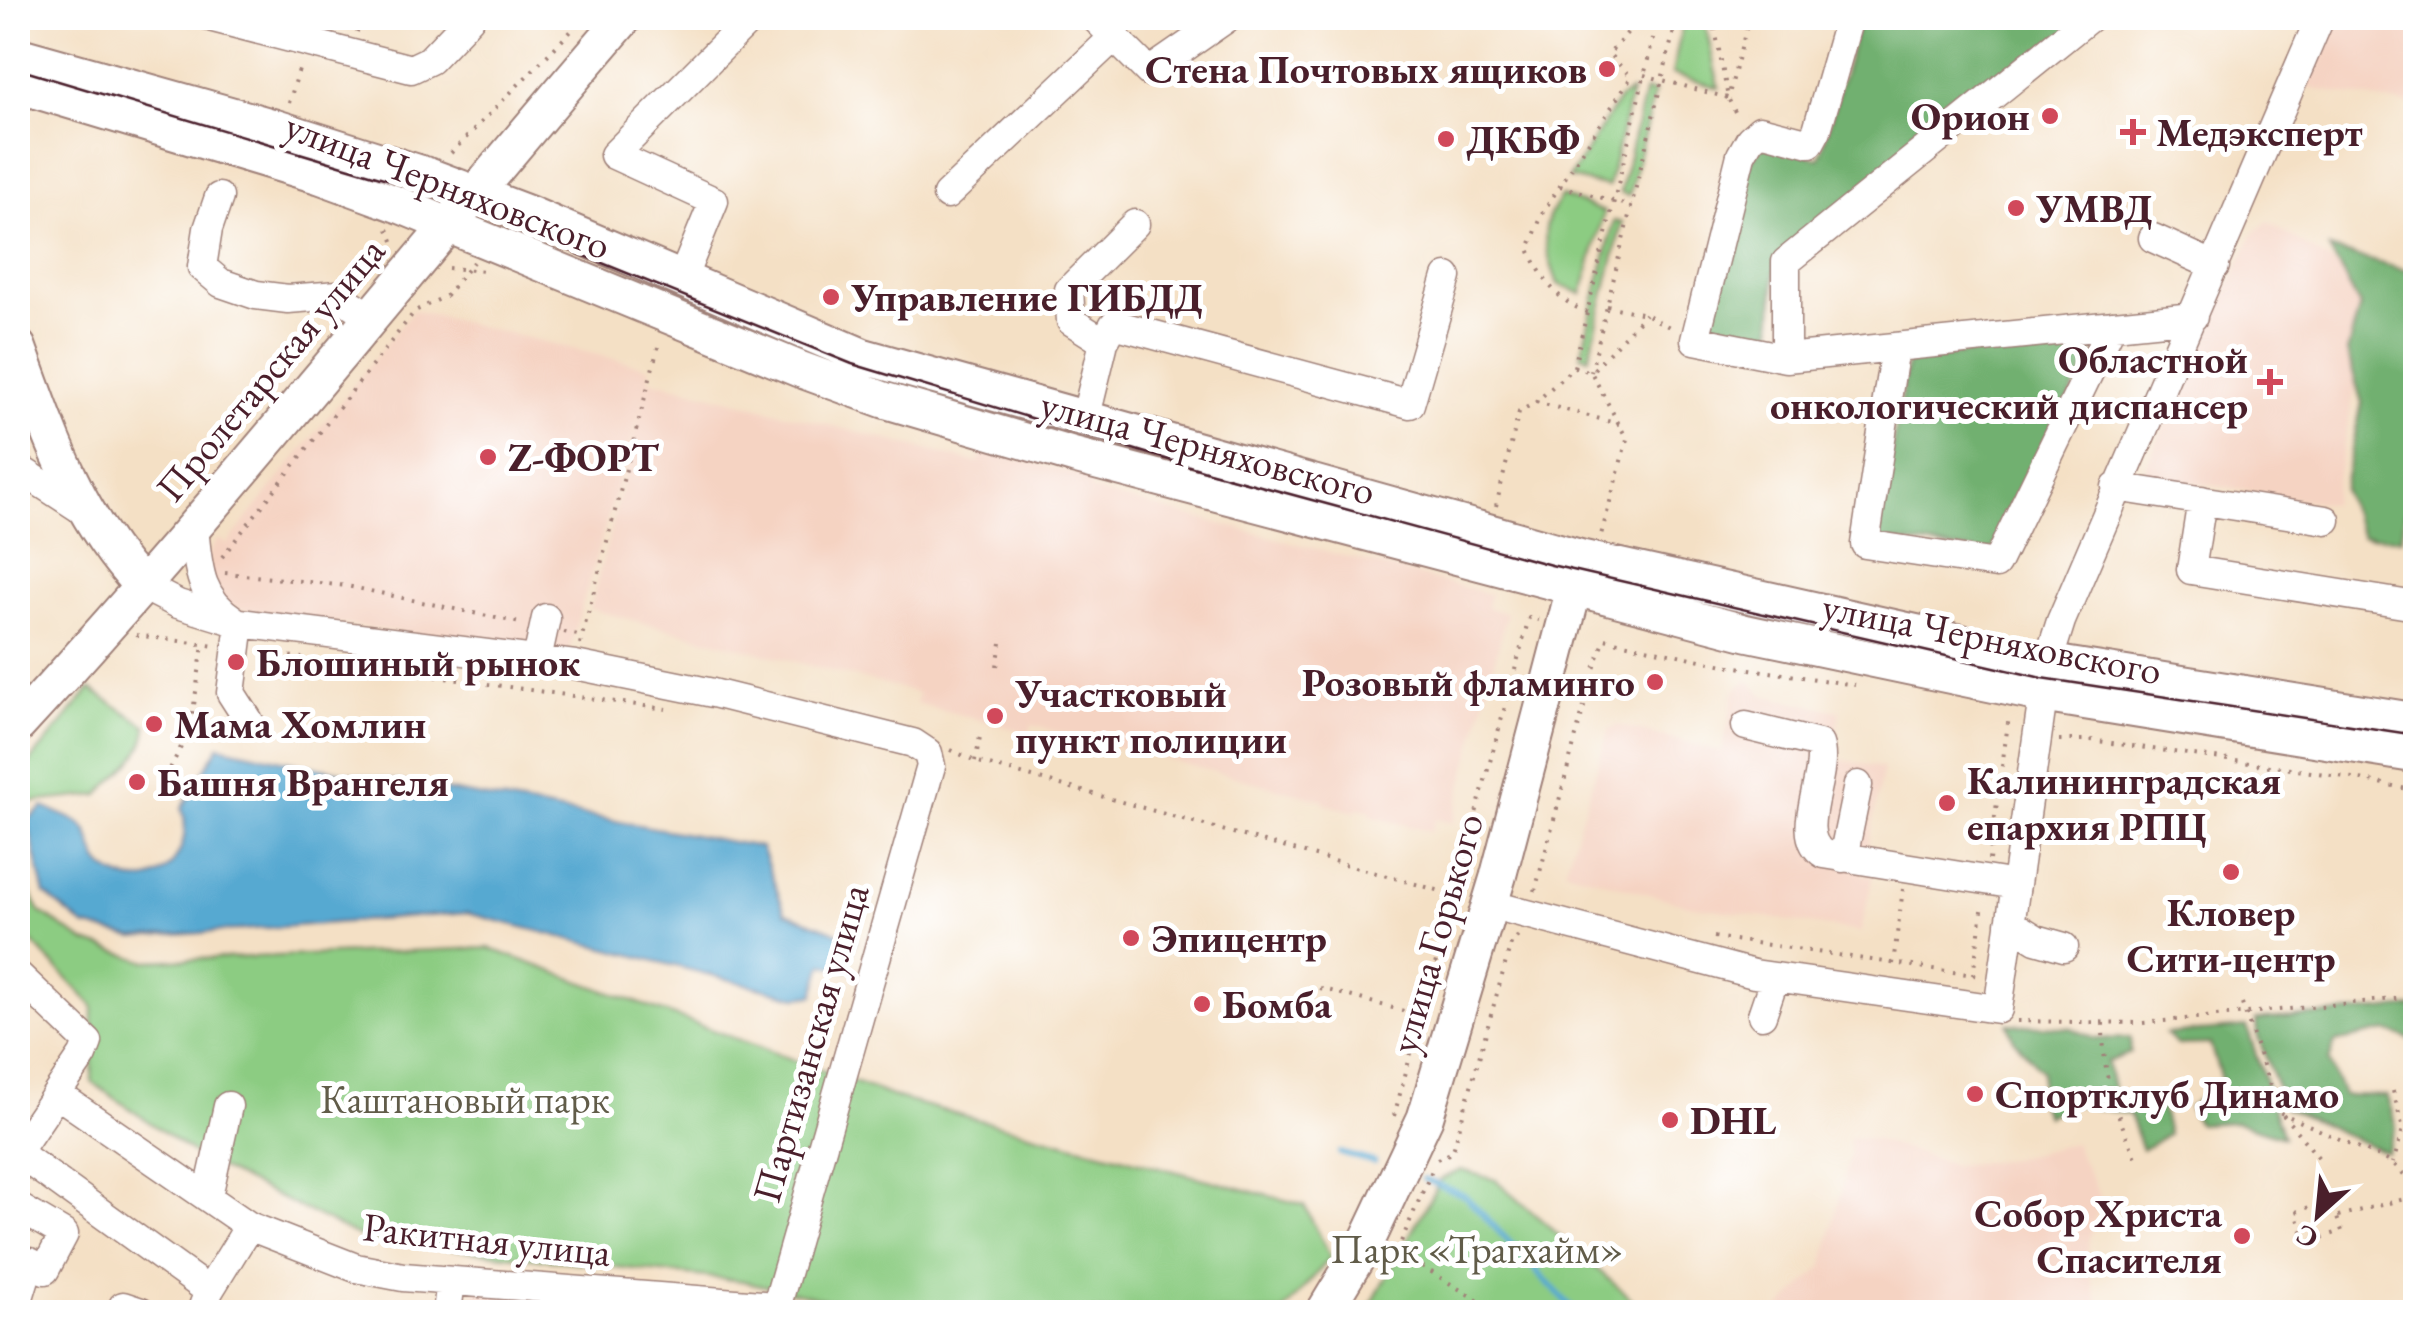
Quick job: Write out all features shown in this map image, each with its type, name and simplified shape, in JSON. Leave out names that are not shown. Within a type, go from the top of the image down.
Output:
[{"type":"main road","name":"Пролетарская улица","points":[[21,714],[133,582],[194,527],[473,192],[624,18]]},
{"type":"main road","name":"улица Черняховского","points":[[18,55],[274,126],[473,192],[862,356],[1592,569],[1746,633],[2046,679],[2416,721]]},
{"type":"main road","name":"улица Черняховского","points":[[18,85],[320,176],[447,224],[663,328],[970,426],[1592,569]]},
{"type":"main road","points":[[663,328],[682,279]]},
{"type":"main road","points":[[18,348],[55,450],[84,511],[133,582]]},
{"type":"main road","name":"улица Горького","points":[[1324,1312],[1367,1242],[1421,1128],[1495,907],[1592,569]]},
{"type":"main road","name":"улица Черняховского","points":[[2046,679],[2416,756]]},
{"type":"main road","name":"улица Горького","points":[[1348,1312],[1438,1141],[1458,1088],[1495,907]]},
{"type":"street","points":[[212,18],[411,69],[430,60],[470,18]]},
{"type":"street","points":[[682,279],[714,201],[614,155],[751,18]]},
{"type":"street","points":[[947,195],[1104,27],[1149,72],[1227,18]]},
{"type":"street","points":[[1849,18],[1810,143],[1760,130],[1742,156],[1695,340],[1786,358],[2192,317]]},
{"type":"street","points":[[1786,358],[1786,262],[2088,18]]},
{"type":"street","points":[[1495,907],[1764,975],[2004,1015],[2010,923],[2046,679],[2060,621],[2320,18]]},
{"type":"street","points":[[220,197],[208,230],[202,267],[221,283],[288,299],[338,295],[371,316]]},
{"type":"street","points":[[1104,342],[1071,321],[1070,290],[1135,224]]},
{"type":"street","points":[[2153,238],[2215,266]]},
{"type":"street","points":[[1085,420],[1104,342],[1114,324],[1410,404],[1446,276]]},
{"type":"street","points":[[1894,347],[1865,544],[1996,564],[2112,325]]},
{"type":"street","points":[[18,468],[84,511]]},
{"type":"street","points":[[2116,487],[2326,520]]},
{"type":"street","points":[[2202,500],[2191,570],[2416,606]]},
{"type":"street","points":[[194,527],[200,582],[238,636],[231,693],[249,721]]},
{"type":"street","points":[[133,582],[238,636],[574,665],[731,697],[912,744],[928,753]]},
{"type":"street","points":[[537,659],[545,623]]},
{"type":"street","points":[[1746,726],[1819,744],[1822,758],[1810,832],[1812,842],[1824,854],[2016,885]]},
{"type":"street","name":"Партизанская улица","points":[[775,1309],[932,766],[928,753]]},
{"type":"street","points":[[1844,858],[1858,785]]},
{"type":"street","points":[[2010,923],[2036,939],[2064,947]]},
{"type":"street","points":[[18,974],[88,1042],[83,1056],[18,1152],[205,1302],[249,1226]]},
{"type":"street","points":[[1758,1014],[1764,975]]},
{"type":"street","name":"Ракитная улица","points":[[58,1094],[249,1226],[356,1268],[403,1277],[775,1309]]},
{"type":"street","points":[[208,1196],[228,1106]]},
{"type":"street","points":[[18,1207],[64,1234],[45,1270],[30,1262],[18,1301]]},
{"type":"street","points":[[447,1312],[451,1281]]},
{"type":"street","points":[[121,1312],[122,1306],[141,1312]]},
{"type":"path","points":[[450,154],[584,18]]},
{"type":"path","points":[[1587,312],[1542,280],[1529,249],[1543,212],[1631,77],[1609,54],[1640,18]]},
{"type":"path","points":[[1495,512],[1519,412],[1574,368],[1658,18]]},
{"type":"path","points":[[1592,569],[1626,438],[1590,372],[1676,18]]},
{"type":"path","points":[[1713,18],[1728,98],[1750,140]]},
{"type":"path","points":[[1728,98],[1749,18]]},
{"type":"path","points":[[289,104],[307,42]]},
{"type":"path","points":[[1644,75],[1728,98]]},
{"type":"path","points":[[1560,186],[1631,206]]},
{"type":"path","points":[[222,557],[415,311],[446,296],[468,268]]},
{"type":"path","points":[[1607,306],[1646,314],[1695,340]]},
{"type":"path","points":[[1590,372],[1646,314]]},
{"type":"path","points":[[565,696],[663,328]]},
{"type":"path","points":[[1574,368],[1590,372]]},
{"type":"path","points":[[1536,402],[1618,424]]},
{"type":"path","points":[[210,572],[347,586],[545,623],[582,636]]},
{"type":"path","points":[[1495,907],[1529,618]]},
{"type":"path","points":[[137,634],[203,645],[238,636],[565,696],[683,711]]},
{"type":"path","points":[[1393,1121],[1422,1016],[1495,907],[1605,639],[1724,665],[1870,687]]},
{"type":"path","points":[[997,666],[1001,643]]},
{"type":"path","points":[[191,725],[203,645]]},
{"type":"path","points":[[1973,975],[2010,710]]},
{"type":"path","points":[[161,787],[187,734]]},
{"type":"path","points":[[975,761],[980,737]]},
{"type":"path","points":[[928,753],[939,744],[975,761],[1495,907],[1524,934],[1512,940],[1451,1154],[1438,1159],[1396,1250],[1494,1311]]},
{"type":"path","points":[[1893,964],[1905,869]]},
{"type":"path","points":[[1320,988],[1422,1016]]},
{"type":"path","points":[[2004,1015],[2142,1023],[2416,997]]},
{"type":"path","points":[[2242,1004],[2280,1112],[2323,1163]]},
{"type":"path","points":[[2103,1022],[2103,1067],[2116,1112],[2138,1160]]},
{"type":"path","points":[[2393,1091],[2402,1129],[2393,1163]]},
{"type":"path","points":[[2280,1112],[2393,1163],[2416,1187]]},
{"type":"path","points":[[2336,1216],[2416,1196]]},
{"type":"path","points":[[2330,1199],[2336,1216],[2342,1231],[2306,1243],[2296,1212],[2330,1199]]},
{"type":"shaded area","points":[[2335,18],[2415,18],[2415,106],[2306,88]]},
{"type":"shaded area","name":"Областной онкологический диспансер","points":[[2268,222],[2375,290],[2332,504],[2142,475],[2254,232]]},
{"type":"shaded area","points":[[413,310],[651,368],[649,379],[978,463],[983,450],[1092,478],[1090,490],[1490,594],[1487,608],[1507,613],[1453,823],[1435,819],[1431,832],[1371,816],[1371,811],[1358,808],[1356,812],[1324,804],[1324,800],[1032,725],[1029,733],[916,703],[918,693],[590,609],[646,390],[567,657],[244,610],[225,604],[206,577],[209,554],[218,539],[227,544]]},
{"type":"shaded area","points":[[1748,680],[1765,696],[1840,711],[1832,758],[1883,768],[1863,874],[1873,876],[1861,932],[1687,905],[1565,870],[1609,729],[1619,725],[1722,752],[1735,690]]},
{"type":"shaded area","points":[[1849,1137],[1874,1139],[1954,1165],[2011,1159],[2074,1143],[2101,1199],[2089,1239],[2087,1264],[2101,1312],[1776,1312],[1823,1266],[1850,1153]]},
{"type":"shaded area","points":[[475,1289],[752,1312],[472,1312]]},
{"type":"green space","points":[[1684,18],[1704,18],[1719,88],[1672,74]]},
{"type":"green space","points":[[1860,18],[2088,18],[1775,261],[1772,345],[1706,335],[1749,164],[1766,141],[1819,159]]},
{"type":"green space","points":[[1645,91],[1654,93],[1629,196],[1620,193]]},
{"type":"green space","points":[[1631,92],[1608,187],[1569,178],[1620,98]]},
{"type":"green space","points":[[1562,196],[1604,212],[1582,294],[1558,284],[1547,249],[1546,228]]},
{"type":"green space","points":[[1614,221],[1622,223],[1589,357],[1581,355]]},
{"type":"green space","points":[[2329,249],[2415,273],[2415,460],[2401,538],[2362,536],[2343,491],[2362,403],[2347,352],[2360,306]]},
{"type":"green space","points":[[2098,343],[1991,553],[1875,539],[1908,359]]},
{"type":"green space","points":[[90,689],[147,726],[141,747],[99,795],[31,802],[18,811],[18,777]]},
{"type":"green space","name":"Каштановый парк","points":[[18,868],[40,912],[85,942],[145,961],[489,948],[900,1099],[1304,1205],[1331,1257],[1283,1312],[880,1312],[743,1281],[364,1239],[203,1160],[92,1082],[93,1006],[18,927]]},
{"type":"green space","points":[[2415,1007],[2415,1041],[2386,1031],[2335,1042],[2329,1062],[2343,1095],[2387,1096],[2396,1127],[2387,1153],[2285,1108],[2257,1034],[2256,1020]]},
{"type":"green space","points":[[2008,1024],[2072,1028],[2095,1039],[2130,1038],[2131,1053],[2107,1062],[2116,1100],[2125,1100],[2129,1109],[2160,1100],[2168,1134],[2142,1150],[2129,1114],[2073,1104],[2046,1116],[2039,1102],[2042,1071],[2014,1040]]},
{"type":"green space","points":[[2247,1027],[2283,1137],[2236,1122],[2198,1124],[2188,1107],[2222,1082],[2210,1044],[2177,1045],[2166,1034]]},
{"type":"green space","name":"Парк «Трагхайм»","points":[[1461,1170],[1496,1180],[1646,1312],[1367,1312],[1441,1179]]},
{"type":"water","points":[[219,746],[304,765],[761,847],[785,912],[856,940],[846,970],[823,964],[814,995],[797,997],[467,913],[134,938],[84,926],[45,894],[27,821],[44,807],[83,826],[98,860],[116,875],[132,880],[160,874],[179,853],[185,824],[182,808]]},
{"type":"waterway","points":[[1340,1153],[1374,1162]]},
{"type":"waterway","points":[[1424,1179],[1465,1196],[1576,1312]]},
{"type":"tram line","points":[[18,69],[417,188],[852,364],[1209,472],[1551,565],[2042,678],[2416,735]]},
{"type":"place","name":"Стена Почтовых ящиков","points":[[1607,69]]},
{"type":"place","name":"Орион","points":[[2050,116]]},
{"type":"place","name":"Медэксперт","points":[[2133,132]]},
{"type":"place","name":"ДКБФ","points":[[1446,139]]},
{"type":"place","name":"УМВД","points":[[2016,208]]},
{"type":"place","name":"Управление ГИБДД","points":[[831,297]]},
{"type":"place","name":"Областной онкологический диспансер","points":[[2270,382]]},
{"type":"place","name":"Z-ФОРТ","points":[[488,457]]},
{"type":"place","name":"Блошиный рынок","points":[[236,662]]},
{"type":"place","name":"Розовый фламинго","points":[[1655,682]]},
{"type":"place","name":"Участковый пункт полиции","points":[[995,716]]},
{"type":"place","name":"Мама Хомлин","points":[[154,724]]},
{"type":"place","name":"Башня Врангеля","points":[[137,782]]},
{"type":"place","name":"Калининградская епархия РПЦ","points":[[1947,803]]},
{"type":"place","name":"Кловер Сити-центр","points":[[2231,872]]},
{"type":"place","name":"Эпицентр","points":[[1131,938]]},
{"type":"place","name":"Бомба","points":[[1202,1004]]},
{"type":"place","name":"Спортклуб Динамо","points":[[1975,1094]]},
{"type":"place","name":"DHL","points":[[1670,1120]]},
{"type":"place","name":"Собор Христа Спасителя","points":[[2242,1236]]}]
